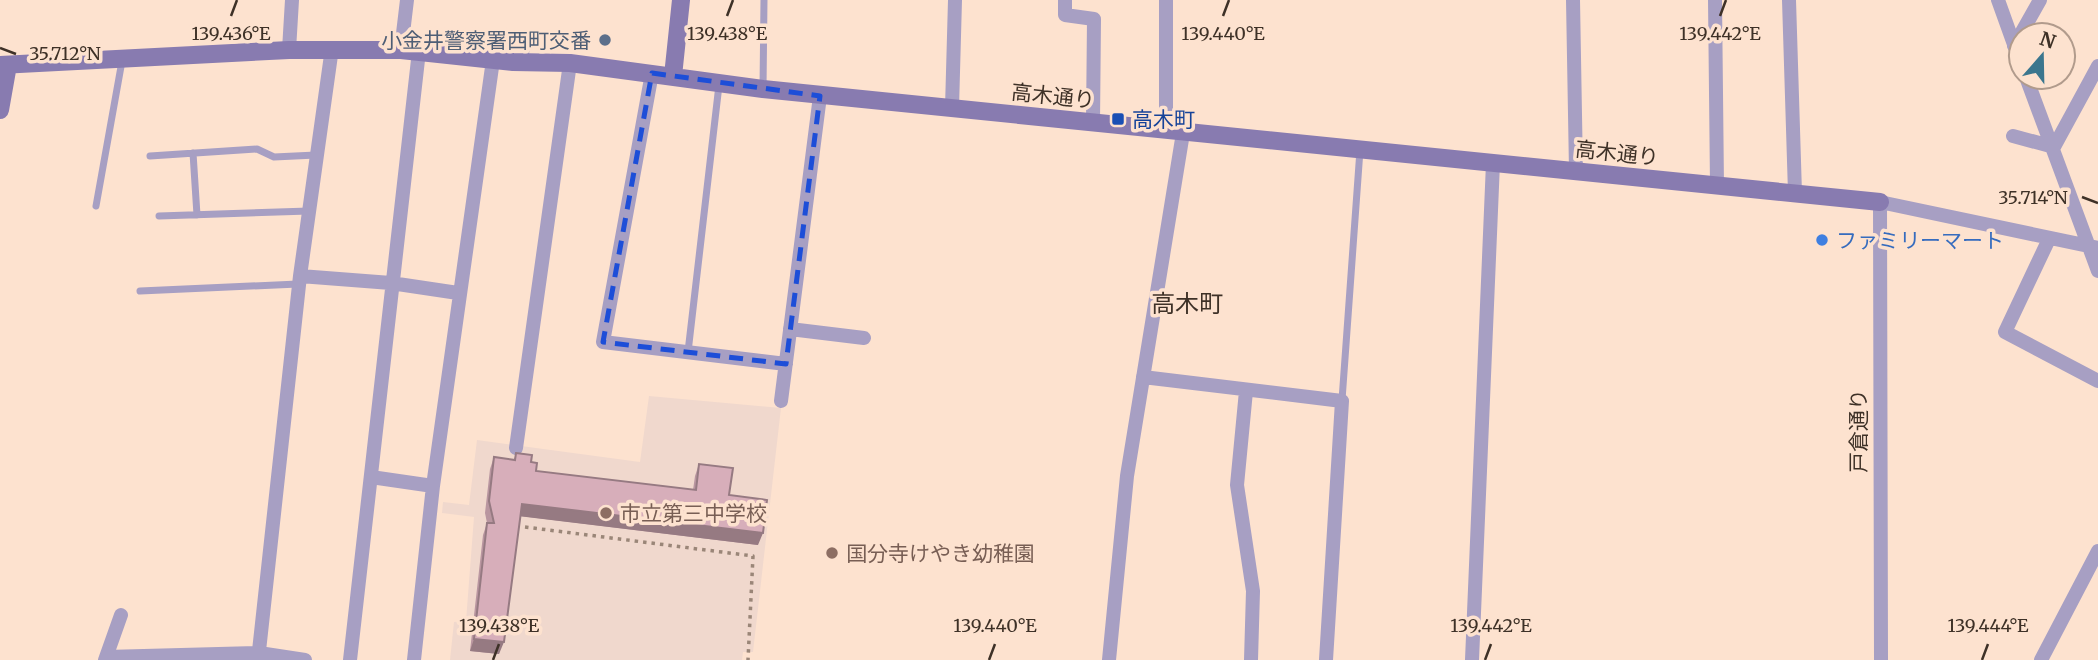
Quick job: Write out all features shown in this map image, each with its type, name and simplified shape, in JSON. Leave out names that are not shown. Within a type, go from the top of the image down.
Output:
[{"type":"street","points":[[289,50],[292,0]]},
{"type":"street","points":[[401,50],[407,0]]},
{"type":"street","points":[[673,76],[681,0]]},
{"type":"street","points":[[952,108],[955,0]]},
{"type":"street","points":[[1065,0],[1065,15],[1094,19],[1093,122]]},
{"type":"street","points":[[1109,660],[1127,476],[1143,377],[1174,132],[1166,0]]},
{"type":"street","points":[[1573,0],[1576,171]]},
{"type":"street","points":[[1715,0],[1717,185]]},
{"type":"street","points":[[1788,0],[1795,193]]},
{"type":"street","points":[[1998,0],[2007,26]]},
{"type":"street","points":[[2028,21],[2040,0]]},
{"type":"street","points":[[258,656],[300,280],[332,48]]},
{"type":"street","name":"高木通り","points":[[4,65],[332,48],[419,51],[494,61],[570,63],[673,76],[719,85],[820,96],[1880,202],[2094,247]]},
{"type":"street","points":[[350,660],[419,51]]},
{"type":"street","points":[[414,660],[458,293],[494,61]]},
{"type":"street","points":[[516,448],[570,63]]},
{"type":"street","points":[[0,110],[4,65]]},
{"type":"street","points":[[2054,147],[2098,66]]},
{"type":"street","points":[[652,73],[603,342],[786,364]]},
{"type":"street","points":[[2032,91],[2094,247],[2098,271]]},
{"type":"street","points":[[781,401],[820,96]]},
{"type":"street","points":[[2013,136],[2054,147]]},
{"type":"street","points":[[1472,660],[1493,163]]},
{"type":"street","name":"戸倉通り","points":[[1880,202],[1881,660]]},
{"type":"street","points":[[2049,239],[2005,332],[2098,381]]},
{"type":"street","points":[[300,280],[391,283],[458,293]]},
{"type":"street","points":[[790,330],[864,338]]},
{"type":"street","points":[[1143,377],[1342,401],[1326,660]]},
{"type":"street","points":[[1246,391],[1237,485],[1253,591],[1254,632],[1251,660]]},
{"type":"street","points":[[371,477],[433,486]]},
{"type":"street","points":[[2041,660],[2098,551]]},
{"type":"street","points":[[121,615],[106,658],[258,656],[305,660]]},
{"type":"lane","points":[[763,89],[764,0]]},
{"type":"lane","points":[[525,62],[527,35]]},
{"type":"lane","points":[[96,206],[122,60]]},
{"type":"lane","points":[[688,352],[719,85]]},
{"type":"lane","points":[[150,156],[257,149],[274,157],[316,155]]},
{"type":"lane","points":[[1342,401],[1360,150]]},
{"type":"lane","points":[[192,153],[197,215]]},
{"type":"lane","points":[[159,216],[309,211]]},
{"type":"lane","points":[[139,291],[300,280]]},
{"type":"path","points":[[525,527],[753,556],[748,660]]},
{"type":"highlighted area","points":[[652,73],[820,96],[786,364],[603,342]]},
{"type":"shaded area","points":[[649,396],[781,408],[753,652],[743,652],[742,660],[450,660],[454,622],[466,621],[474,517],[442,513],[443,502],[469,505],[477,440],[640,462]]},
{"type":"building","points":[[516,453],[532,455],[531,462],[537,463],[536,471],[696,490],[699,464],[733,468],[729,495],[767,500],[763,533],[522,504],[504,642],[474,639],[487,523],[494,523],[489,501],[494,457],[515,460]]},
{"type":"place","name":"小金井警察署西町交番","points":[[605,40]]},
{"type":"place","name":"高木町","points":[[1118,119]]},
{"type":"place","name":"ファミリーマート","points":[[1822,240]]},
{"type":"place","name":"市立第三中学校","points":[[606,513]]},
{"type":"place","name":"国分寺けやき幼稚園","points":[[832,553]]},
{"type":"district","name":"高木町","points":[[1187,303]]}]
